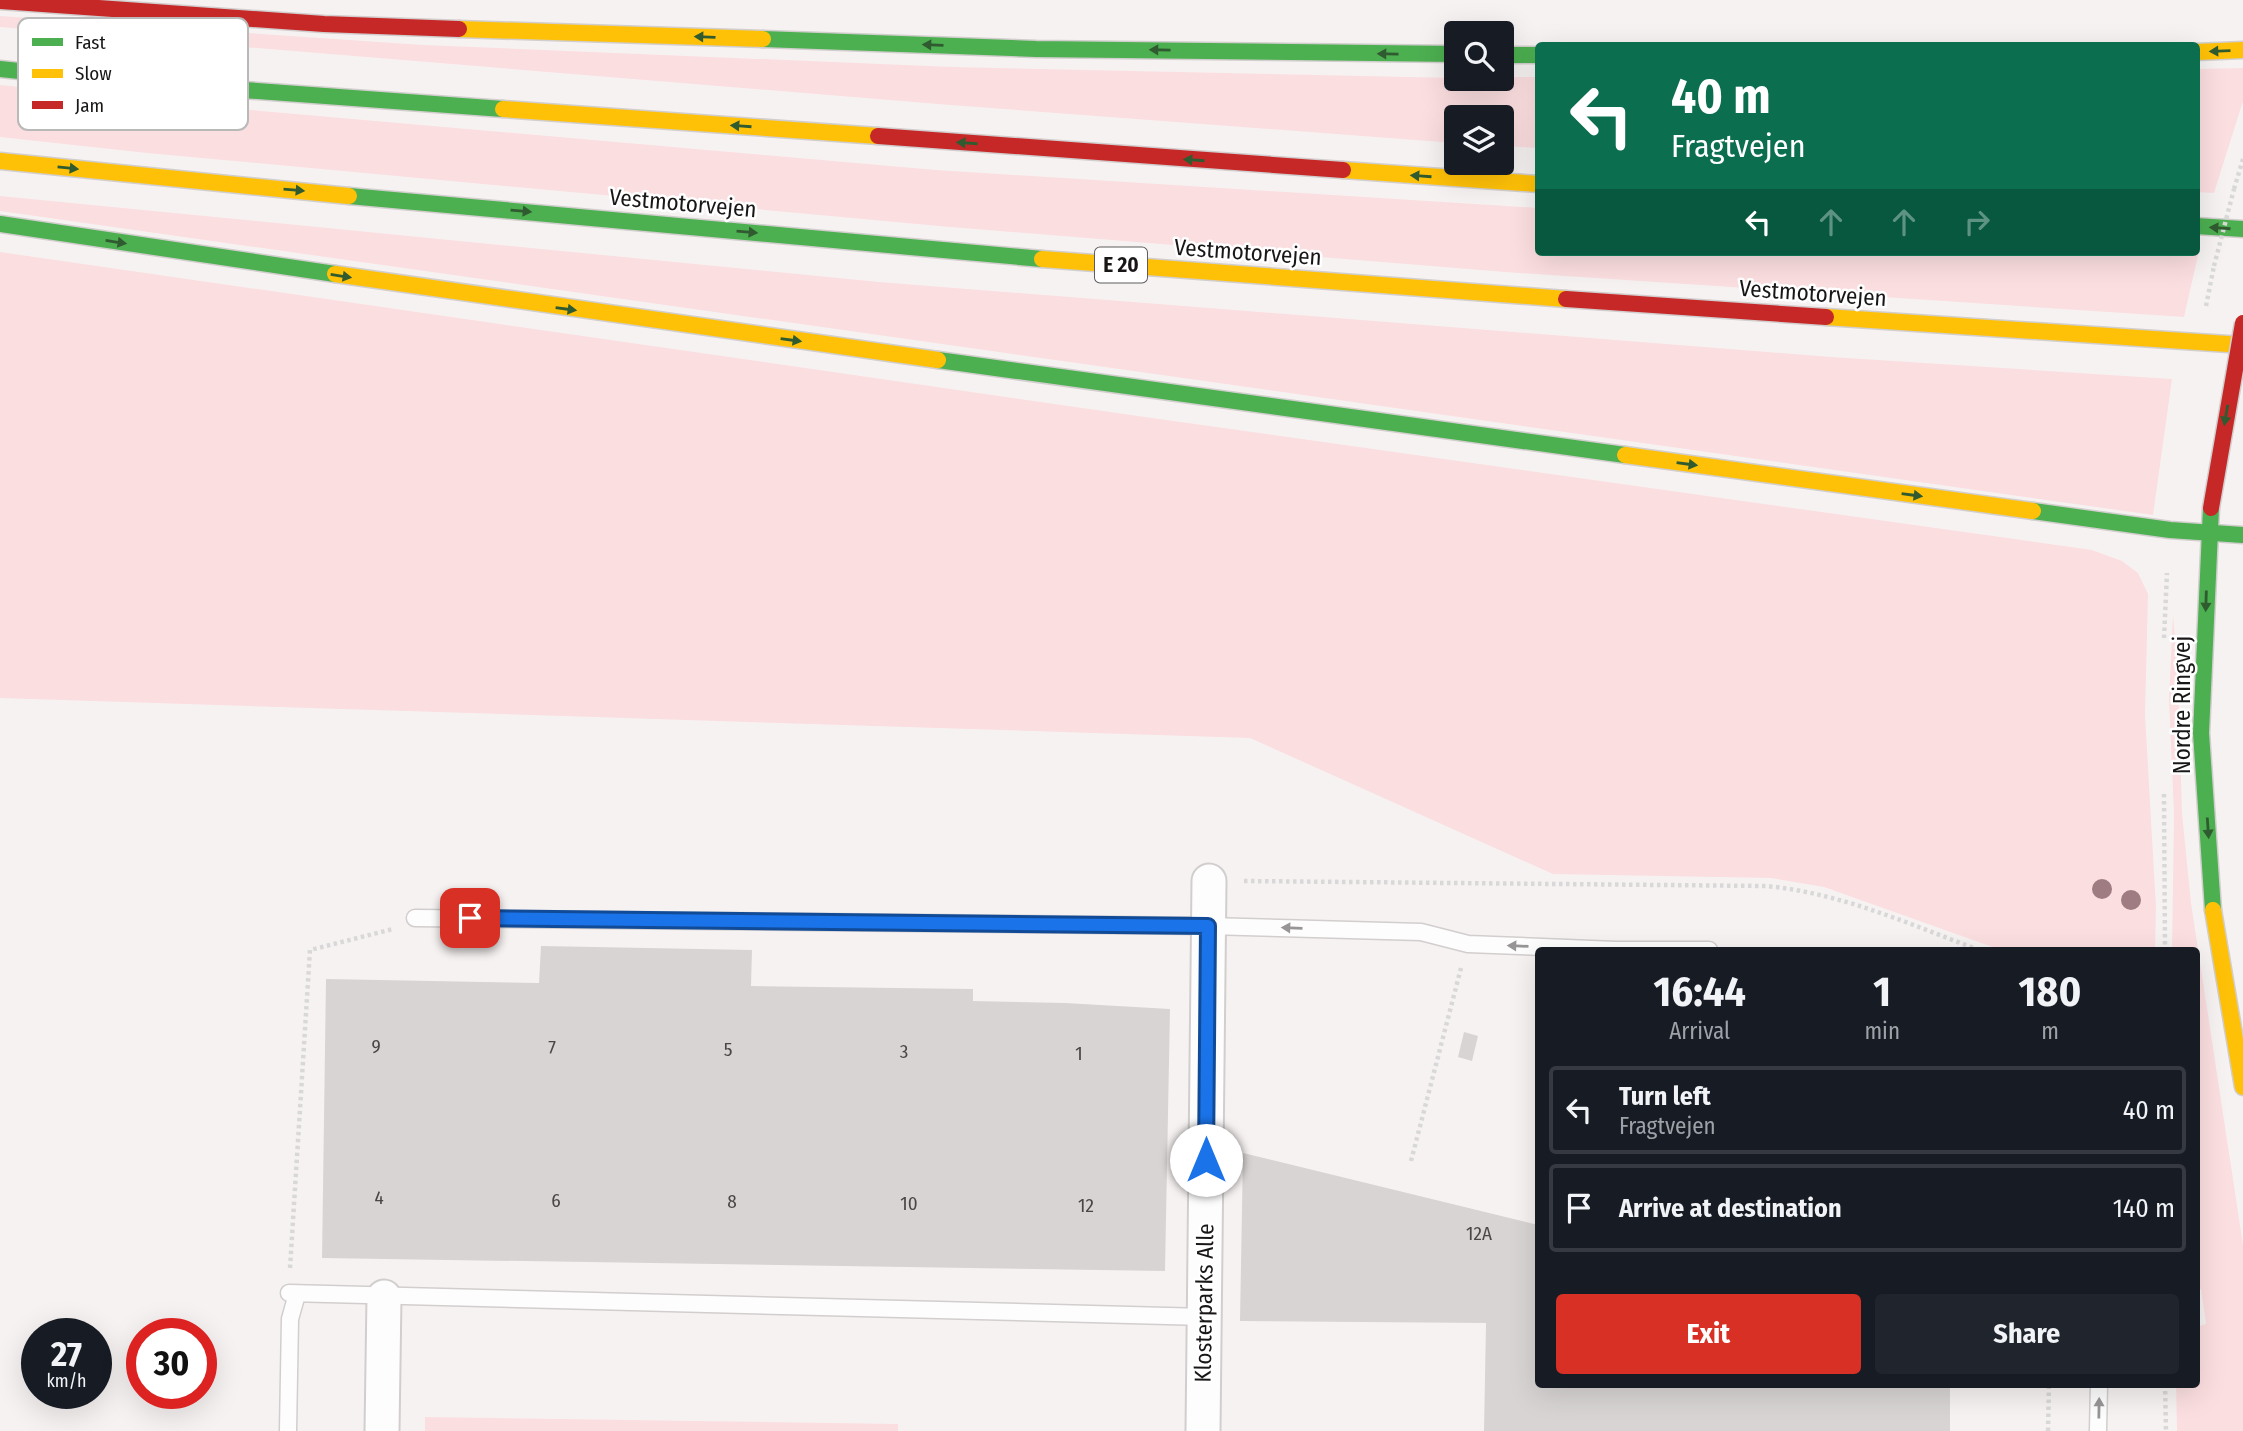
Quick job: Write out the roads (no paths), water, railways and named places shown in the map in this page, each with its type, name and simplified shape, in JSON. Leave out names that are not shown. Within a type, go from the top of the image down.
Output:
[{"type":"main road","points":[[0,1],[239,18]]},
{"type":"main road","points":[[248,19],[324,24],[1036,49],[1444,54]]},
{"type":"main road","points":[[2200,52],[2243,50]]},
{"type":"main road","points":[[1514,55],[1535,55]]},
{"type":"main road","points":[[0,69],[18,71]]},
{"type":"main road","points":[[248,90],[1535,184]]},
{"type":"main road","name":"Vestmotorvejen","points":[[0,161],[1056,260],[1707,309],[2243,345]]},
{"type":"main road","points":[[0,224],[737,333],[2120,524],[2243,535]]},
{"type":"main road","points":[[2200,226],[2243,229]]},
{"type":"main road","name":"Nordre Ringvej","points":[[2243,324],[2211,508],[2201,733],[2214,922],[2243,1087]]},
{"type":"street","name":"Klosterparks Alle","points":[[1202,1431],[1209,881]]},
{"type":"street","points":[[382,1431],[384,1297]]},
{"type":"lane","points":[[415,918],[1208,926],[1420,932],[1468,944],[1542,947]]},
{"type":"lane","points":[[288,1431],[293,1294],[1205,1317]]},
{"type":"lane","points":[[2098,1431],[2099,1388]]}]
